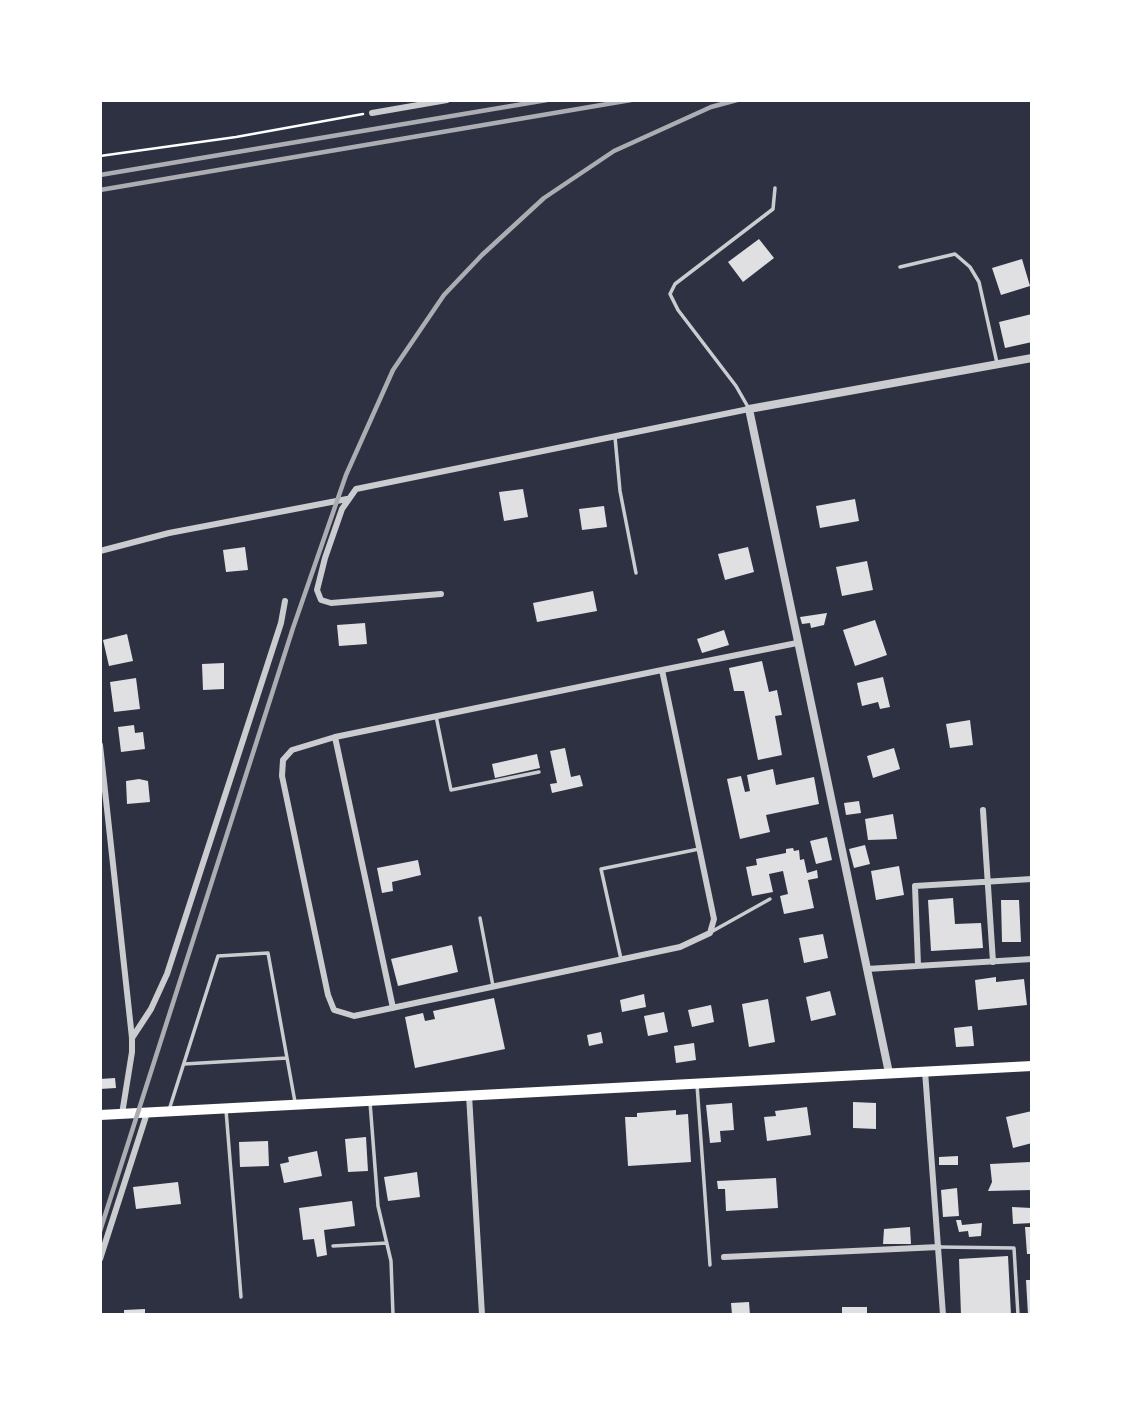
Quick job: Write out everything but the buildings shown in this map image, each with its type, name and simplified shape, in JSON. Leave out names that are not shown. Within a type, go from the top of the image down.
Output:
[{"type":"main road","points":[[100,1115],[1032,1066]]},
{"type":"street","points":[[372,113],[447,100]]},
{"type":"street","points":[[441,594],[331,603],[321,600],[317,590],[347,499],[362,486],[749,409],[1032,358]]},
{"type":"street","points":[[749,409],[889,1073]]},
{"type":"street","points":[[100,551],[169,533],[347,499]]},
{"type":"street","points":[[132,1038],[151,1009],[167,974],[278,634],[285,601]]},
{"type":"street","points":[[662,670],[715,919],[710,933],[693,944],[393,1008],[346,1016],[331,1006],[286,801],[282,767],[286,755],[300,746],[335,737],[662,670],[797,643]]},
{"type":"street","points":[[335,737],[393,1008]]},
{"type":"street","points":[[100,745],[132,1038],[122,1114]]},
{"type":"street","points":[[983,810],[993,961]]},
{"type":"street","points":[[918,965],[915,886],[1032,879]]},
{"type":"street","points":[[867,968],[1032,960]]},
{"type":"street","points":[[925,1071],[943,1315]]},
{"type":"street","points":[[469,1095],[482,1315]]},
{"type":"street","points":[[100,1259],[147,1113]]},
{"type":"street","points":[[723,1257],[939,1247]]},
{"type":"lane","points":[[749,409],[736,386],[678,310],[670,295],[675,284],[773,209],[775,188]]},
{"type":"lane","points":[[900,267],[955,254],[970,267],[979,282],[997,365]]},
{"type":"lane","points":[[615,435],[620,491],[636,573]]},
{"type":"lane","points":[[436,716],[452,790],[539,772]]},
{"type":"lane","points":[[621,959],[601,869],[699,849]]},
{"type":"lane","points":[[710,933],[770,899]]},
{"type":"lane","points":[[480,918],[494,986]]},
{"type":"lane","points":[[168,1111],[218,956],[268,953],[296,1104]]},
{"type":"lane","points":[[184,1064],[287,1058]]},
{"type":"lane","points":[[697,1083],[710,1265]]},
{"type":"lane","points":[[370,1100],[377,1206],[387,1243],[393,1315]]},
{"type":"lane","points":[[225,1108],[241,1297]]},
{"type":"lane","points":[[334,1246],[387,1243]]},
{"type":"lane","points":[[939,1247],[1014,1248],[1017,1315]]},
{"type":"path","points":[[100,156],[223,139],[372,113]]},
{"type":"railway","points":[[100,175],[547,100]]},
{"type":"railway","points":[[100,190],[631,100]]},
{"type":"railway","points":[[100,1231],[293,628],[346,475],[393,370],[444,295],[482,255],[544,198],[614,151],[711,107],[737,100]]}]
